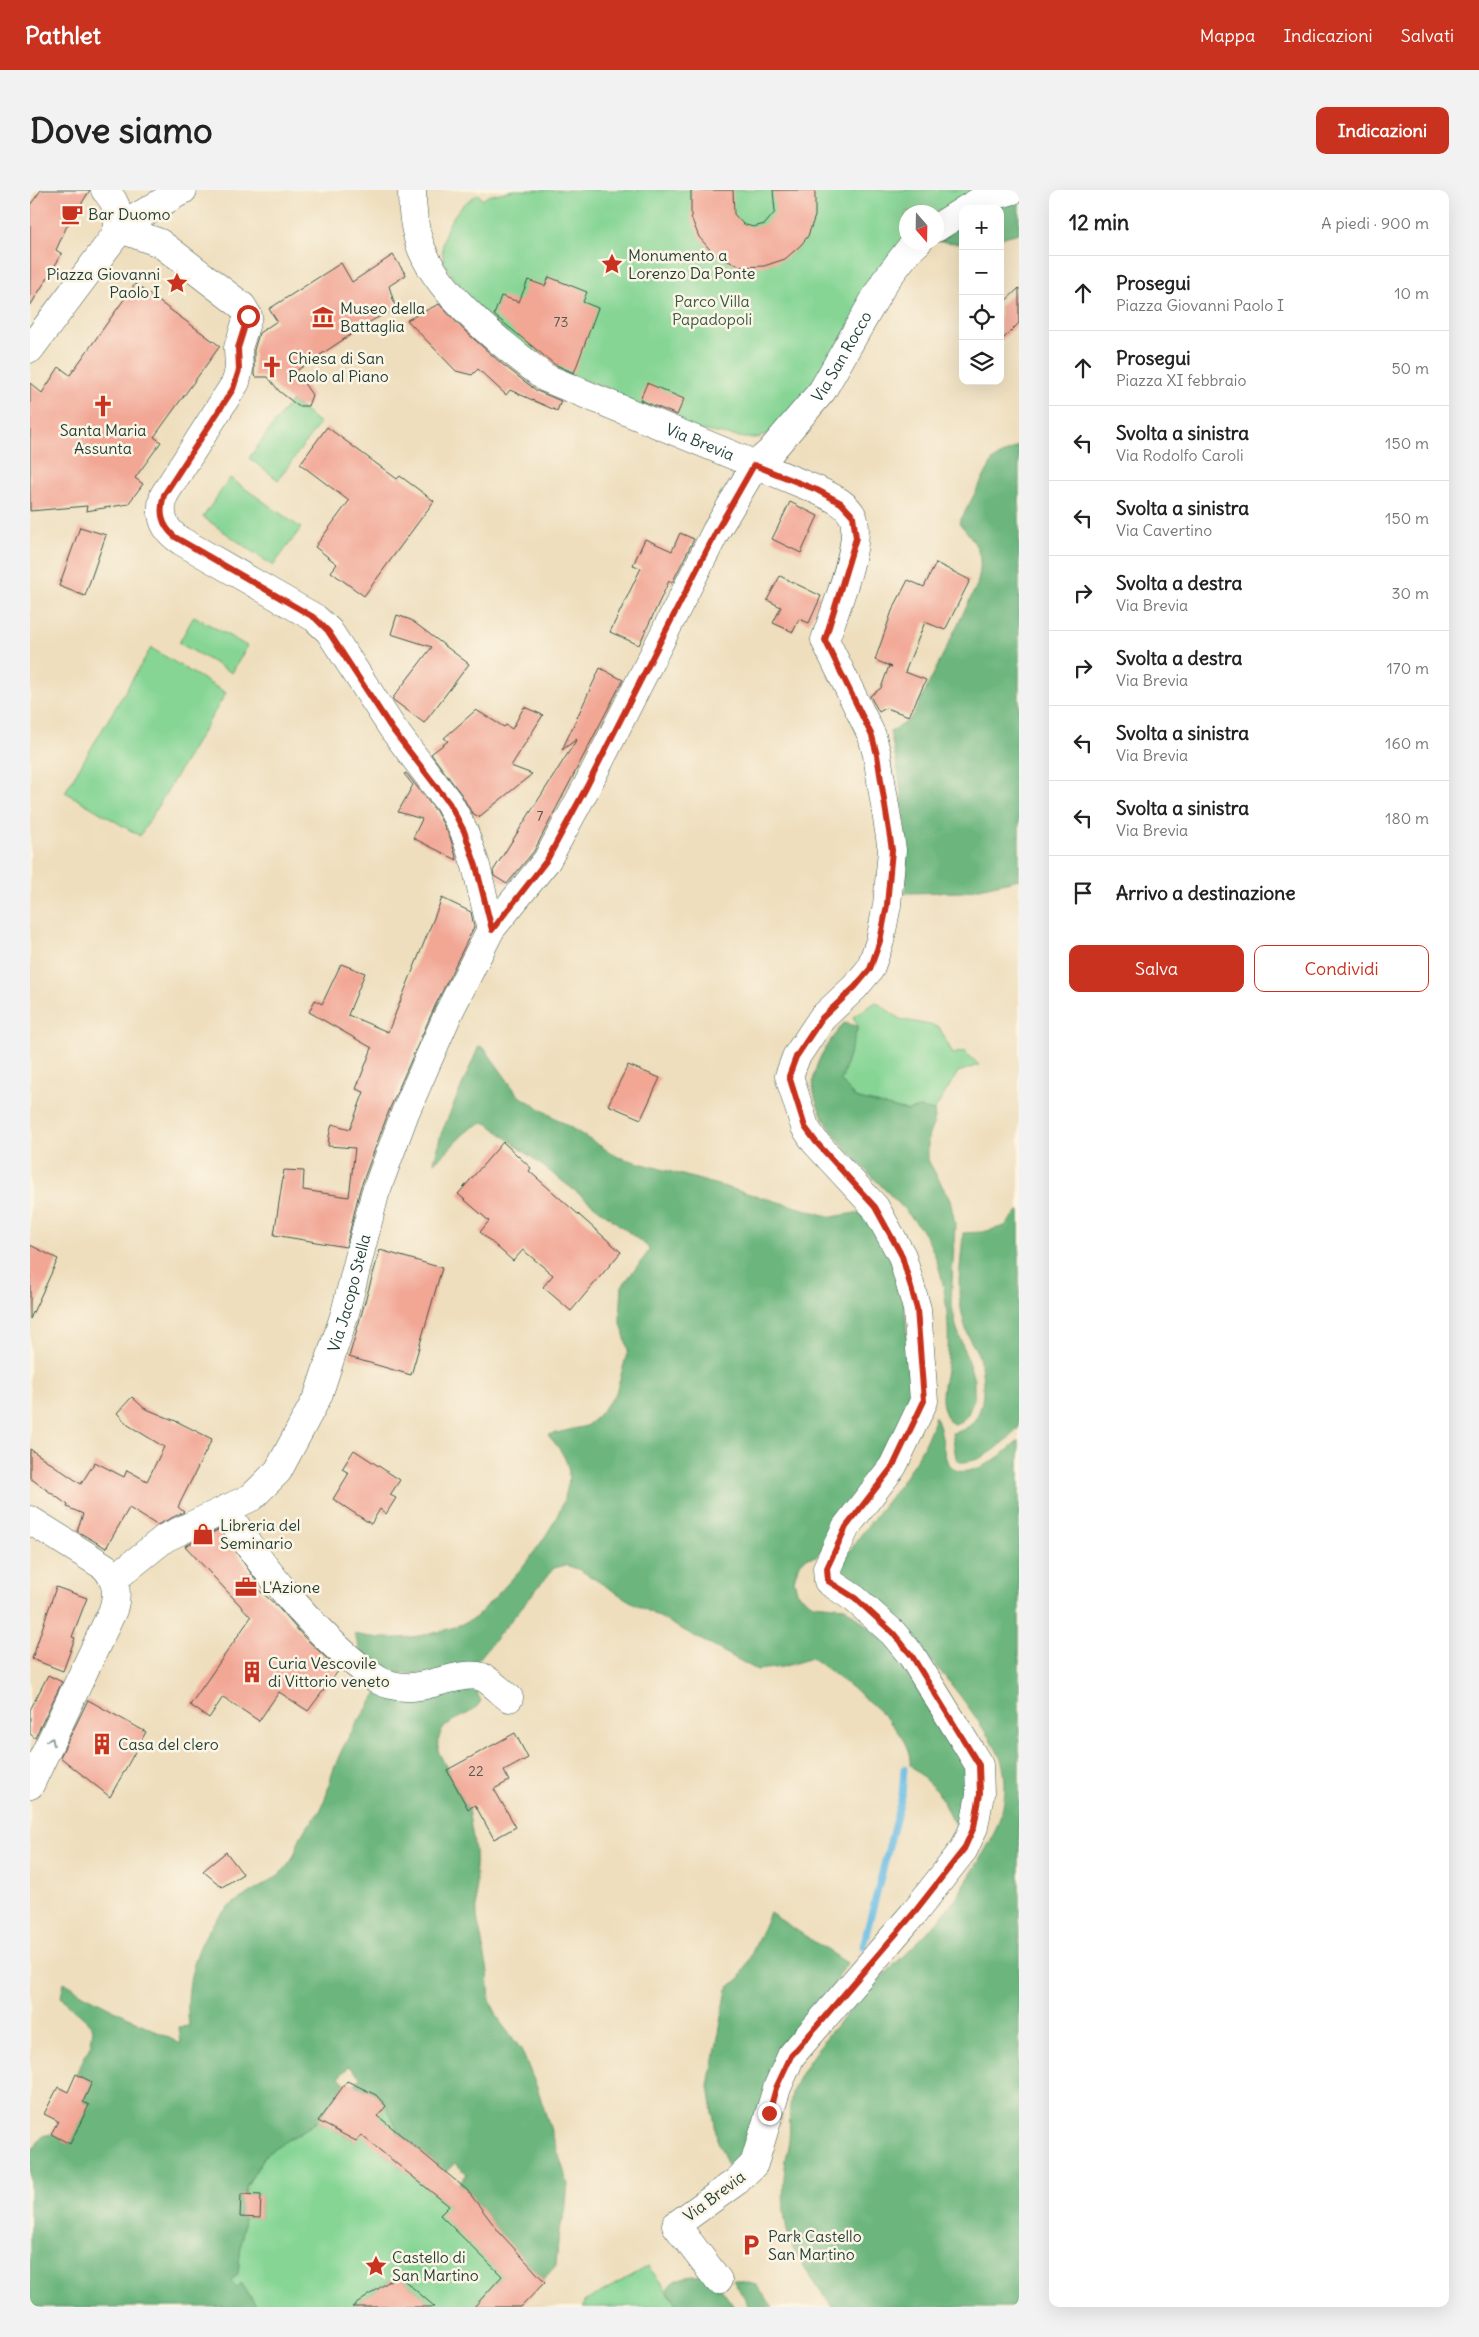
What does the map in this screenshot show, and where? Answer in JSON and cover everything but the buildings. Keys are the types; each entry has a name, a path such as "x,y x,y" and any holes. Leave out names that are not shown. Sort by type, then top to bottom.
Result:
{"street":[{"path":"118,228 183,190"},
{"name":"Via Brevia","path":"412,190 417,235 422,251 442,284 513,353 546,378 817,490 841,503 853,516 856,538 825,640 872,736 877,755 892,850 887,905 880,941 870,969 855,987 822,1018 796,1057 789,1076 805,1127 816,1142 875,1207 902,1256 917,1309 924,1401 893,1466 846,1527 827,1568 828,1581 855,1598 893,1633 912,1656 979,1765 980,1794 974,1827 964,1849 913,1914 791,2056 776,2088 754,2164 737,2181 676,2225 718,2280"},
{"path":"974,205 1013,190"},
{"path":"30,349 110,245 118,228 119,215 109,195"},
{"path":"944,223 959,214"},
{"path":"118,228 160,243 242,306 248,321 238,348 239,370 233,389 164,495 161,512 166,527 181,542 315,618 328,631 392,729 449,803 464,831 476,866 492,930"},
{"name":"Via San Rocco","path":"492,930 547,860 586,788 716,532 754,465 770,452 822,392 884,281 909,250"},
{"name":"Via Jacopo Stella","path":"114,1579 165,1538 252,1497 278,1471 318,1396 345,1313 375,1194 405,1112 449,1012 492,930"},
{"path":"226,1509 242,1535 301,1610 346,1654 379,1681 407,1688 463,1677 481,1677 509,1698"},
{"path":"30,1520 105,1567 114,1579 116,1590 113,1610 30,1785"}],"green space":[{"name":"Parco Villa Papadopoli","path":"513,190 988,190 944,209 944,205 899,205 900,250 797,406 777,430 758,438 745,438 682,427 614,393 613,390 558,371 560,363 534,355 520,348 481,310 460,286 447,268 443,258 444,236 454,216 461,207 479,194 482,200 488,196"},
{"path":"1019,194 1019,233 1004,237 1004,205 990,205"},
{"path":"959,221 959,244 944,242 944,235"},
{"path":"291,401 320,423 278,480 249,458"},
{"path":"1019,445 1019,879 962,892 905,893 904,812 890,732 909,720 916,710 977,585 980,566 978,551 971,537 959,523 993,460"},
{"path":"230,478 301,528 273,566 203,517"},
{"path":"194,616 247,646 232,673 179,643"},
{"path":"151,648 226,693 140,836 65,792"},
{"path":"876,1002 900,1019 939,1027 953,1054 965,1051 979,1065 958,1072 934,1111 920,1108 907,1111 855,1098 841,1081 858,1026 853,1017"},
{"path":"844,1023 858,1026 841,1081 855,1098 907,1111 920,1108 934,1111 935,1119 928,1137 928,1160 950,1200 955,1223 951,1301 956,1326 974,1379 974,1399 968,1414 963,1420 955,1424 950,1422 942,1400 948,1349 946,1299 933,1250 913,1220 838,1139 824,1118 815,1097 814,1076 818,1062 830,1041"},
{"path":"479,1046 485,1049 518,1095 618,1157 832,1217 867,1211 903,1281 911,1396 905,1418 891,1447 817,1556 806,1558 798,1566 794,1580 798,1594 813,1604 845,1607 897,1651 974,1775 960,1830 951,1819 938,1792 910,1765 908,1750 900,1735 888,1720 856,1691 812,1658 782,1667 757,1670 628,1600 580,1570 566,1565 554,1568 469,1671 445,1674 397,1673 362,1654 354,1634 384,1638 415,1637 444,1630 473,1619 481,1613 516,1575 541,1543 552,1526 567,1492 569,1475 565,1459 548,1435 586,1426 597,1417 616,1393 628,1350 620,1319 622,1286 649,1251 648,1247 487,1123 479,1124 466,1132 434,1162 441,1134"},
{"path":"1019,1210 1019,1427 985,1456 960,1462 956,1458 952,1433 964,1429 972,1423 982,1403 983,1392 979,1357 968,1335 960,1303 959,1277 963,1233 983,1232 1005,1226"},
{"path":"935,1416 940,1428 947,1461 953,1469 962,1471 972,1470 983,1466 1004,1453 1019,1440 1019,2307 832,2307 797,2256 787,2231 783,2188 792,2092 808,2063 842,2019 941,1918 952,1904 992,1837 1004,1803 1005,1779 1002,1761 967,1705 916,1644 837,1572 862,1533 891,1497 916,1459 927,1438"},
{"path":"454,1684 475,1689 481,1701 468,1713 447,1725 439,1739 438,1751 468,1809 475,1850 477,1917 488,1972 490,2001 501,2023 521,2049 538,2090 568,2184 565,2213 559,2231 556,2265 543,2280 500,2233 467,2190 459,2184 467,2174 455,2163 446,2172 399,2133 386,2106 376,2095 354,2084 360,2077 349,2066 339,2077 345,2083 318,2121 266,2154 246,2186 245,2194 241,2194 240,2217 244,2217 238,2273 231,2282 237,2288 241,2283 257,2307 30,2307 30,2155 42,2136 51,2134 70,2144 83,2102 92,2082 76,2074 91,2044 93,2028 61,1997 64,1982 85,1995 181,2044 179,2027 189,2026 188,2010 191,1977 201,1944 219,1916 238,1900 279,1875 291,1861 301,1836 321,1809 339,1756 377,1694"},
{"path":"770,1913 847,1963 784,2067 753,2152 728,2166 717,2139 709,2086 727,1989 741,1977"},
{"path":"386,2106 399,2133 382,2152 449,2206 460,2233 502,2276 474,2307 435,2307 398,2275 352,2307 257,2307 242,2284 237,2288 231,2282 238,2273 244,2217 260,2218 261,2195 245,2194 246,2187 266,2154 318,2121 356,2141"},
{"path":"648,2266 679,2307 582,2307 584,2302"},
{"path":"701,2275 715,2280 734,2307 679,2307 667,2289 677,2280"},
{"path":"733,2279 756,2285 773,2307 749,2307"}],"waterway":[{"path":"863,1946 902,1796 904,1769"}],"place":[{"name":"Bar Duomo","path":"72,214"},
{"name":"Monumento a Lorenzo Da Ponte","path":"612,264"},
{"name":"Piazza Giovanni Paolo I","path":"177,283"},
{"name":"Museo della Battaglia","path":"323,317"},
{"name":"Chiesa di San Paolo al Piano","path":"272,367"},
{"name":"Santa Maria Assunta","path":"103,406"},
{"name":"Libreria del Seminario","path":"203,1534"},
{"name":"L'Azione","path":"246,1587"},
{"name":"Curia Vescovile di Vittorio veneto","path":"252,1672"},
{"name":"Casa del clero","path":"102,1744"},
{"name":"Park Castello San Martino","path":"751,2245"},
{"name":"Castello di San Martino","path":"376,2266"}],"route":[{"path":"248,316 238,348 239,370 236,382 164,495 161,504 162,520 170,533 181,542 315,618 328,631 392,729 449,803 464,831 476,866 492,930 547,860 586,788 716,532 754,465 817,490 841,503 853,516 856,538 825,640 842,679 872,736 877,755 892,850 887,905 880,941 870,969 855,987 822,1018 796,1057 789,1076 805,1127 816,1142 875,1207 902,1256 917,1309 924,1401 893,1466 846,1527 827,1568 828,1581 855,1598 893,1633 912,1656 979,1765 980,1794 974,1827 964,1849 913,1914 791,2056 776,2088 769,2113"}]}
